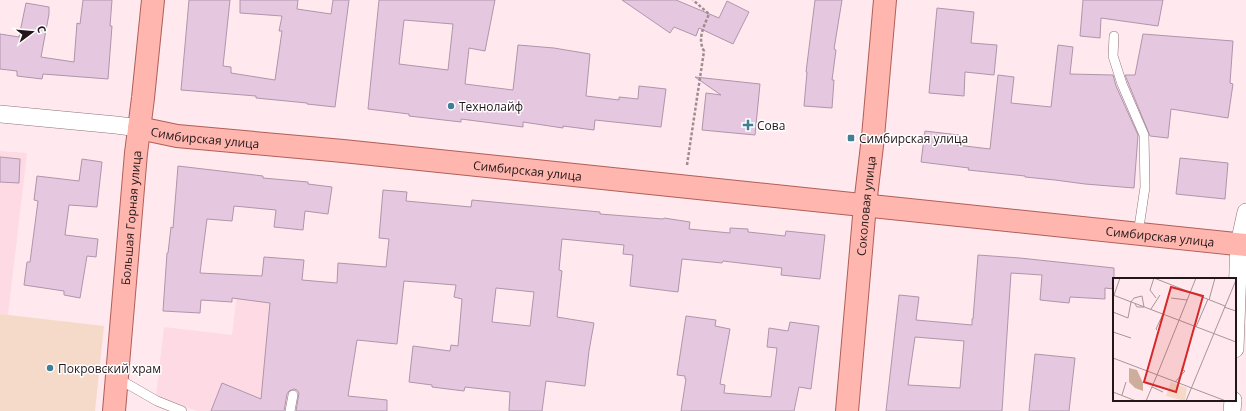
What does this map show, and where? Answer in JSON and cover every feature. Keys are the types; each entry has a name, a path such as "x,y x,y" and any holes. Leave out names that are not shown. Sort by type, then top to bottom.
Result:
{"main road":[{"name":"Большая Горная улица","path":"114,411 136,153 153,0"},
{"name":"Соколовая улица","path":"847,411 885,0"},
{"name":"Симбирская улица","path":"139,128 177,136 343,151 1243,244"}],"street":[{"name":"Симбирская улица","path":"0,114 139,128"},
{"path":"1236,336 1246,212"},
{"path":"1232,411 1233,401"}],"lane":[{"path":"1114,36 1113,56 1122,84 1144,135 1144,187 1138,234"},
{"path":"116,377 157,401 182,411"},
{"path":"290,411 293,395"}],"path":[{"path":"684,187 704,51 700,45 703,27 709,14 693,0"}],"shaded area":[{"path":"0,151 27,153 8,315 0,314"},
{"path":"302,281 284,411 197,411 156,396 164,327 232,335 237,293"},
{"name":"Покровский храм","path":"0,314 104,326 95,411 0,411"}],"building":[{"path":"83,0 112,0 110,26 112,26 108,79 43,74 42,79 17,76 17,71 0,69 0,34 19,37 26,3 49,7 41,57 74,62 77,23 80,24"},
{"path":"189,0 230,0 223,66 231,67 231,73 275,80 282,31 279,31 282,16 240,13 240,0 298,0 297,9 331,14 333,0 349,0 335,107 256,98 256,96 181,90"},
{"path":"379,0 495,0 485,51 469,48 465,84 513,90 518,45 554,48 590,54 586,96 619,100 619,97 638,99 639,86 666,89 661,127 595,120 594,130 563,126 563,128 523,122 523,127 461,119 461,122 409,116 409,114 368,109","holes":["404,20 453,24 448,70 399,64"]},
{"path":"622,0 676,0 719,18 727,1 749,12 733,44 699,28 696,36 674,27 670,33"},
{"path":"815,0 842,0 834,49 836,50 832,80 834,80 832,108 804,106 806,72"},
{"path":"1083,0 1163,0 1158,26 1101,18 1100,38 1080,36"},
{"path":"937,8 974,12 971,43 997,45 994,75 965,72 964,96 929,93"},
{"path":"1143,34 1233,41 1230,83 1233,84 1228,118 1171,109 1168,138 1150,136 1125,75 1135,75"},
{"path":"1058,45 1073,47 1070,74 1113,75 1116,86 1138,135 1134,188 1025,177 968,170 969,168 921,162 925,131 959,135 957,145 990,149 998,75 1014,77 1011,103 1051,107"},
{"path":"695,77 760,84 755,135 702,130 706,93 721,95"},
{"path":"0,157 20,159 19,183 0,182"},
{"path":"1180,158 1228,163 1225,199 1176,194"},
{"path":"82,159 102,162 97,207 69,205 65,235 98,239 96,257 87,256 80,298 64,295 64,291 24,285 27,262 30,262 38,201 34,200 37,176 79,181"},
{"path":"178,166 263,176 263,178 308,182 308,184 332,187 328,214 305,211 303,230 274,227 276,210 234,206 232,221 207,219 200,273 262,276 264,257 304,260 302,280 337,283 338,263 386,267 389,239 379,238 383,190 407,192 406,201 471,207 472,200 600,212 600,214 664,218 690,222 689,229 730,233 730,228 748,229 748,232 785,236 786,231 825,235 820,279 781,275 782,268 723,261 722,263 682,259 678,292 630,286 633,255 623,254 624,245 562,239 559,270 562,271 557,317 594,323 585,386 546,381 542,411 509,411 510,392 465,387 464,391 432,387 432,385 409,382 413,346 450,351 451,345 458,346 462,299 454,297 456,285 404,281 397,344 357,340 348,396 387,400 387,411 296,411 299,393 294,389 289,391 287,394 284,411 211,411 222,383 261,399 270,303 232,298 232,302 201,300 200,313 163,311 167,253 171,227 173,228","holes":["496,288 534,292 530,326 492,322"]},
{"path":"978,255 1114,268 1113,289 1105,288 1105,299 1070,297 1069,303 1040,300 1042,275 1011,273 1002,411 886,411 899,295 919,297 916,320 972,325","holes":["915,337 964,341 960,388 908,385"]},
{"path":"686,316 716,320 715,326 730,329 720,384 725,385 724,393 771,397 777,348 767,347 769,328 788,331 790,322 819,326 811,389 799,387 794,411 681,411 686,379 685,376 677,375"},
{"path":"1035,354 1075,358 1069,411 1029,411"}],"place":[{"name":"Технолайф","path":"451,106"},
{"name":"Сова","path":"748,125"},
{"name":"Симбирская улица","path":"851,138"},
{"name":"Покровский храм","path":"50,368"}]}
